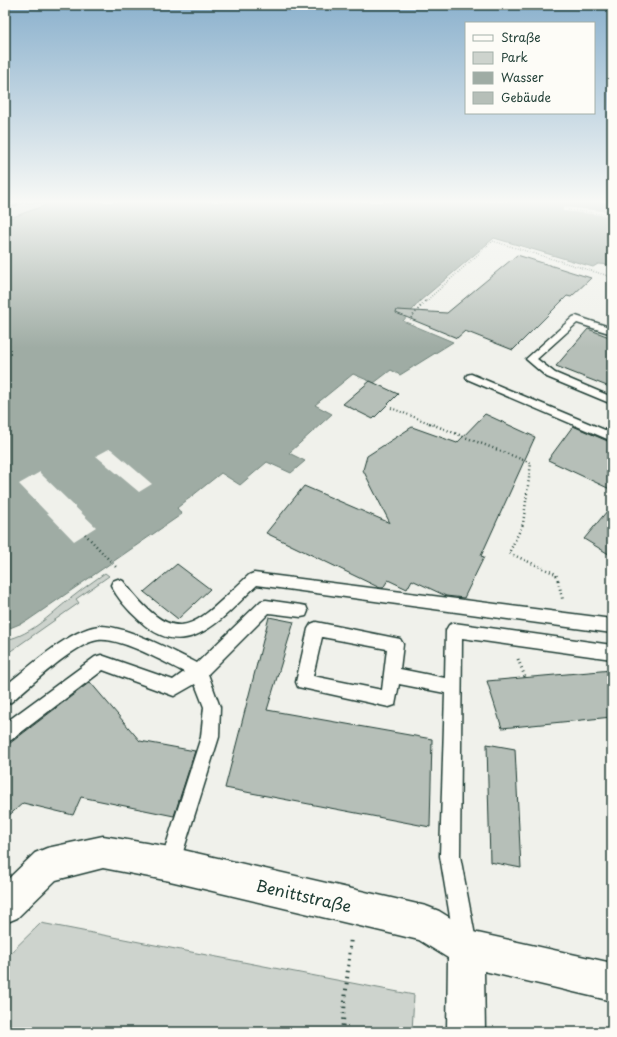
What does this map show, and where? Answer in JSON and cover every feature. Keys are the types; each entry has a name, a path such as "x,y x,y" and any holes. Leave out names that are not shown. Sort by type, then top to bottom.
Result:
{"street":[{"name":"Benittstraße","path":"5,906 47,865 103,852 170,864 426,924 466,949 612,982"},
{"path":"466,949 466,1032"}],"lane":[{"path":"612,331 576,319 531,359 551,375 612,401"},
{"path":"471,377 612,437"},
{"path":"118,585 141,614 153,623 179,633 189,632 205,623 254,579 612,626"},
{"path":"5,734 101,662 174,688 199,672 266,606 301,611"},
{"path":"316,629 395,644 392,675 389,698 304,682 316,629"},
{"path":"466,949 450,856 454,630 612,652"},
{"path":"5,696 71,645 84,637 98,633 118,636 178,660 199,672 212,707 210,737 170,864"},
{"path":"392,675 454,687"}],"path":[{"path":"411,318 426,300 481,251"},
{"path":"526,251 612,278 609,282 610,287"},
{"path":"390,408 531,463 523,524 509,552 556,574 568,620"},
{"path":"85,534 118,569"},
{"path":"342,1032 354,906"}],"green space":[{"path":"105,573 109,576 76,599 79,603 5,655 5,640 34,628"},
{"path":"41,923 414,995 412,1032 5,1032 5,958"}],"water":[{"path":"5,251 478,251 420,301 403,321 453,342 400,375 391,370 374,383 353,374 315,405 332,414 289,453 305,461 291,473 267,462 240,485 221,473 177,508 182,514 27,621 5,630"},
{"path":"540,251 612,251 612,265 598,264 593,267"}],"pier":[{"path":"111,449 152,484 139,492 96,456"},
{"path":"40,472 96,527 74,541 19,484"}],"building":[{"path":"517,255 591,278 571,297 567,296 513,350 465,331 457,338 396,313 397,310 447,313"},
{"path":"588,329 612,338 612,388 556,366"},
{"path":"370,381 398,394 373,419 343,404"},
{"path":"485,414 535,437 481,556 484,557 464,598 446,596 412,580 407,589 388,580 383,588 380,588 266,533 304,486 390,523 363,470 367,456 412,427 457,443"},
{"path":"573,426 612,443 612,490 548,460"},
{"path":"612,505 612,556 584,539"},
{"path":"177,564 210,589 178,619 144,592"},
{"path":"269,617 294,622 267,710 432,739 430,827 225,788"},
{"path":"612,670 612,717 502,728 487,681"},
{"path":"90,682 140,741 195,751 174,816 81,797 73,815 23,803 5,819 5,747"},
{"path":"487,744 515,749 521,868 490,862"}]}
